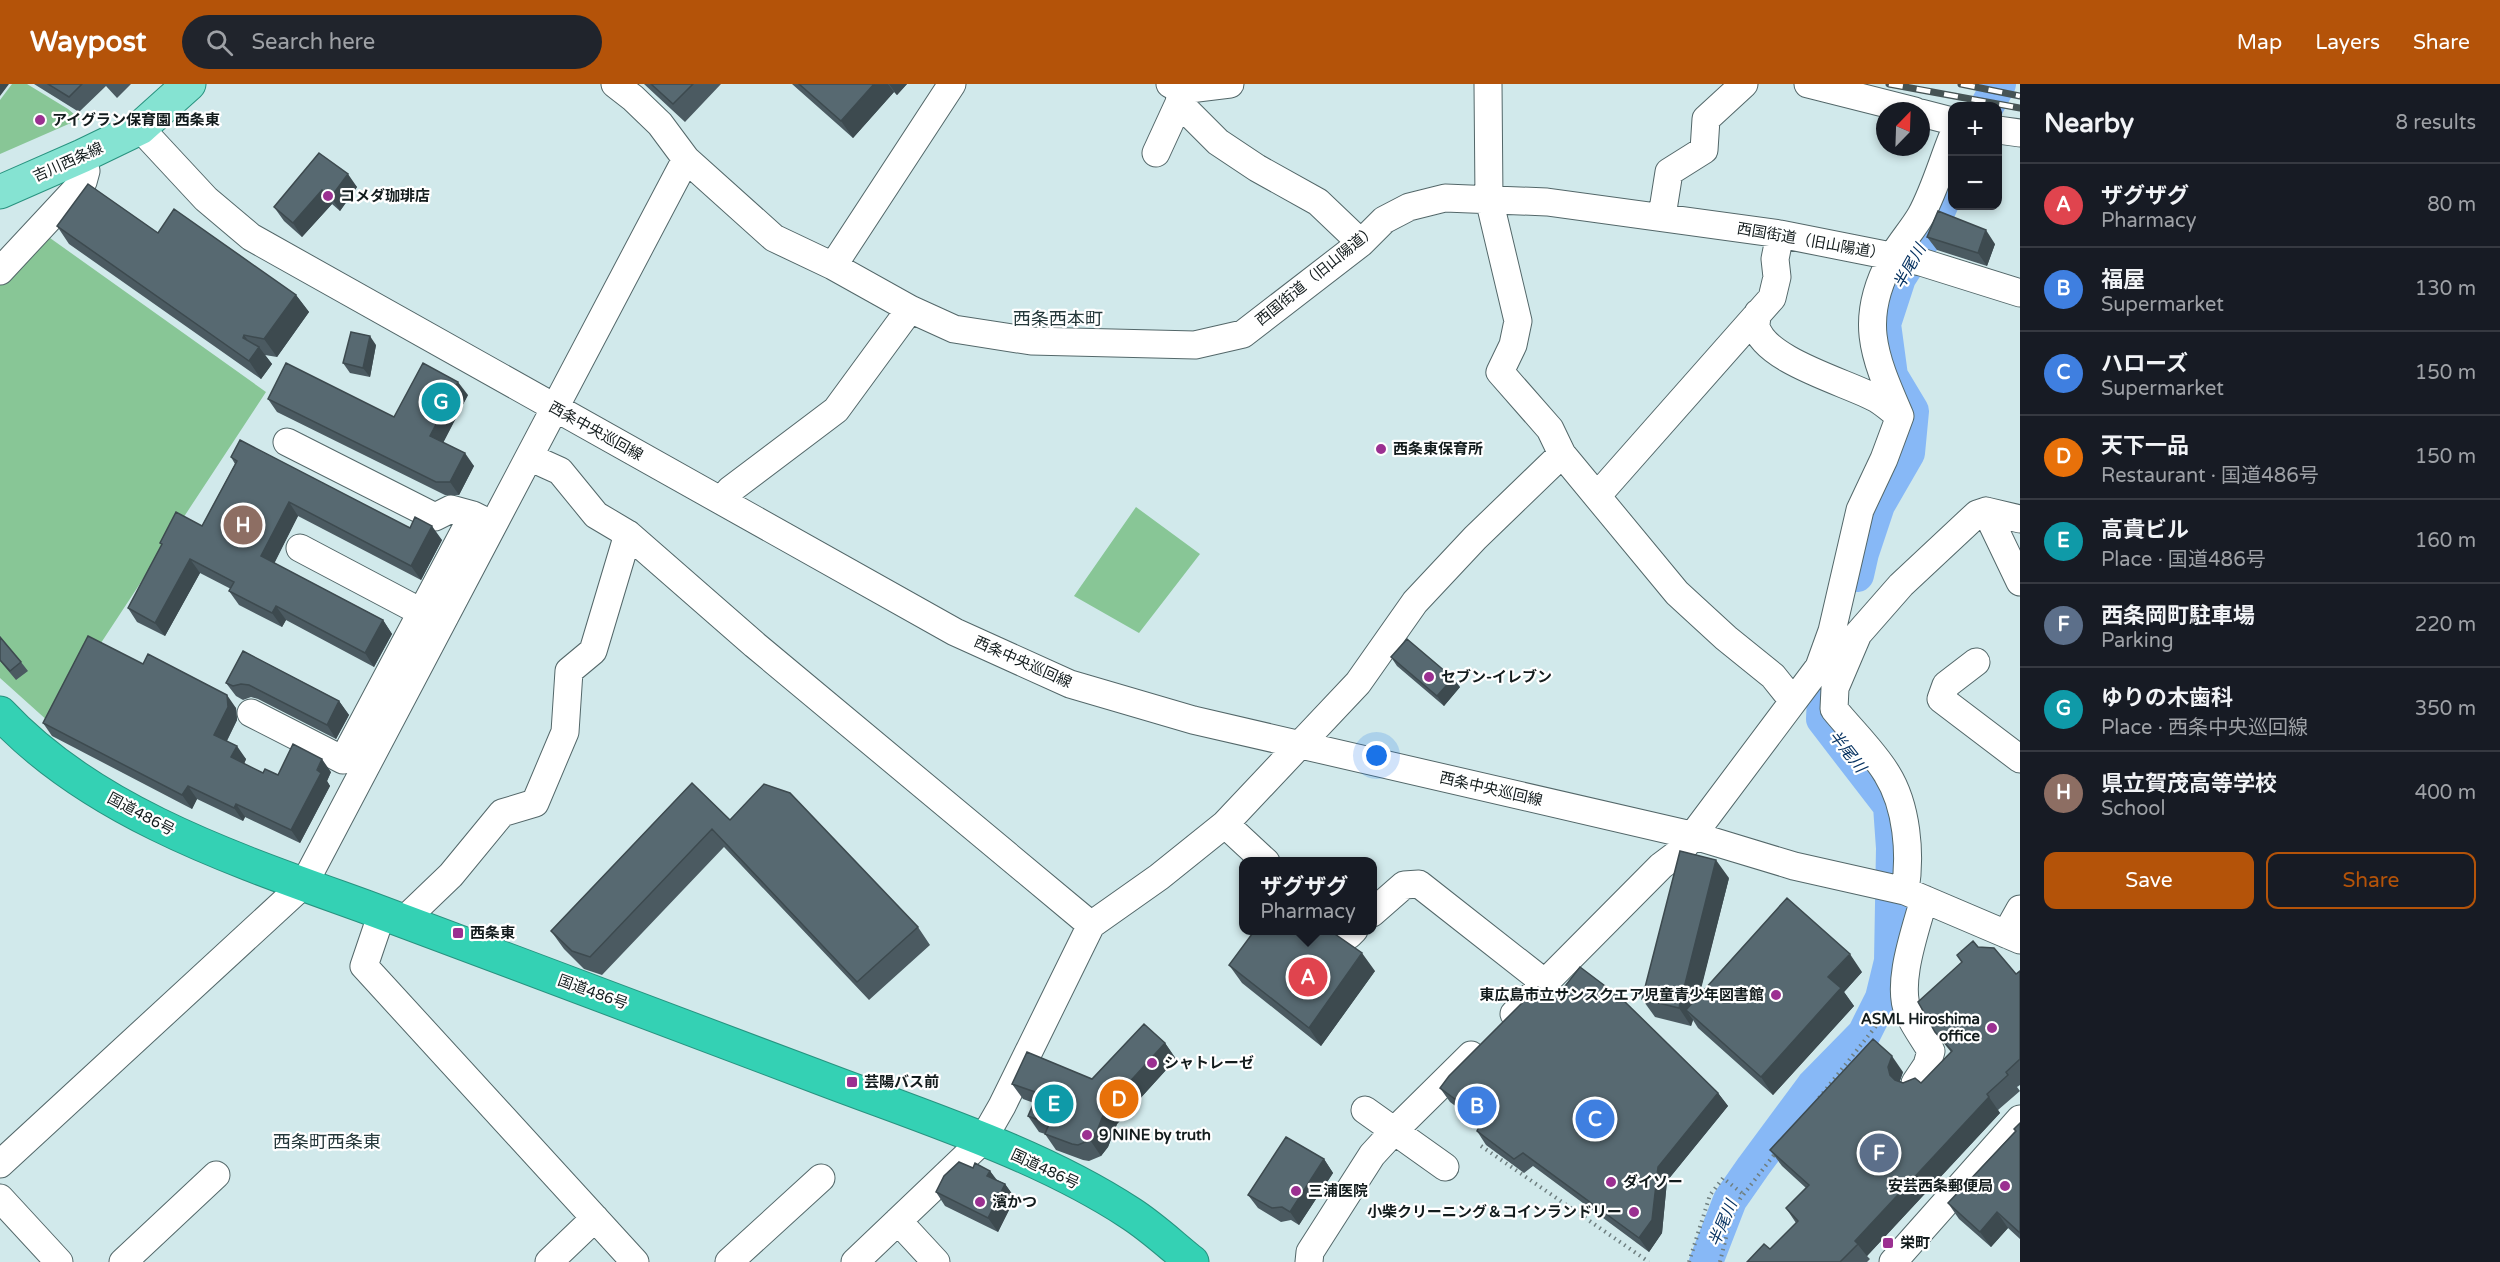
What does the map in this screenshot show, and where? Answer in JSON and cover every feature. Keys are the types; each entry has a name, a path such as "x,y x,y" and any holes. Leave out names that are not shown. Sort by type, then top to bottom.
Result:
{"highway":[{"name":"国道486号","path":"0,713 39,751 109,798 156,824 304,885 724,1041 1059,1173 1130,1213 1192,1262"}],"main road":[{"name":"吉川西条線","path":"0,192 140,128 189,84"}],"street":[{"name":"西国街道（旧山陽道）","path":"615,84 660,124 686,159 774,238 833,266 910,309 954,329 1031,341 1195,345 1243,334 1361,243 1384,220 1409,207 1445,198 1547,202 1780,234 1921,262 2020,293"},
{"path":"833,266 952,84"},
{"path":"1176,92 1230,84"},
{"path":"1488,84 1489,199 1518,321 1513,345 1500,372 1550,429 1562,454 1677,593 1726,638 1773,676 1793,701"},
{"path":"1662,216 1669,172 1704,150 1706,119 1744,84"},
{"path":"1808,84 1879,102"},
{"path":"1156,153 1176,92"},
{"path":"1176,92 1218,142 1257,168 1318,202 1361,243"},
{"path":"1930,116 1948,121"},
{"name":"西条中央巡回線","path":"140,128 206,199 251,237 955,632 1070,684 1194,720 1695,836 1794,866 1872,882 1915,895 2013,937"},
{"path":"2002,131 2020,133"},
{"path":"1915,1083 1927,1065 1931,1051 1909,1014 1905,997 1915,895 1908,869 1901,806 1887,774 1834,710 1835,688 1846,630 1860,510 1884,459 1900,416 1883,381 1873,342 1872,320 1875,299 1893,256 1921,214 1948,150"},
{"path":"0,271 83,182 86,171 82,156"},
{"path":"251,713 343,760 421,612 529,457 686,159"},
{"path":"1597,496 1772,298 1777,277 1775,259 1780,234"},
{"path":"723,500 730,490 836,410 910,309"},
{"path":"1758,313 1756,325 1768,344 1800,366 1878,399 1900,416"},
{"path":"287,442 435,517 451,509 483,520"},
{"path":"855,1262 982,1141 1002,1106 1091,925 1160,877 1225,824 1297,745 1358,683 1415,602 1475,538 1562,454"},
{"path":"529,457 560,471 596,515 628,534 755,645 1091,925"},
{"path":"1986,511 2020,582"},
{"path":"1309,1262 1311,1252 1372,1155 1661,866 1681,851 1695,836 1846,630 1901,585 1977,514 1986,511 2020,519"},
{"path":"0,1164 304,885 483,520"},
{"path":"623,1258 595,1218 364,966 392,918 452,875 502,813 535,803 565,732 568,671 593,651 628,534"},
{"path":"300,548 421,612"},
{"path":"1976,662 1946,685 1941,699 2020,759"},
{"path":"1225,824 1262,857"},
{"path":"1377,909 1404,885 1419,884 1545,983"},
{"path":"2013,937 2020,909"},
{"path":"1365,1110 1445,1167"},
{"path":"1893,1262 2020,1119"},
{"path":"123,1262 216,1175"},
{"path":"729,1262 821,1179"},
{"path":"0,1198 59,1262"},
{"path":"549,1262 595,1218"},
{"path":"898,1221 936,1262"}],"path":[{"path":"1817,1100 1880,1021 1888,1000"},
{"path":"1481,1146 1649,1262"},
{"path":"1720,1262 1729,1225 1743,1193 1781,1146"},
{"path":"1689,1262 1710,1195 1723,1178 1743,1193"}],"green space":[{"name":"アイグラン保育園 西条東","path":"12,84 27,84 80,119 0,154 0,100"},
{"path":"43,233 266,392 49,722 0,678 0,280"},
{"path":"1136,507 1200,554 1139,633 1074,596"}],"building":[{"path":"48,84 82,84 69,97"},
{"path":"651,84 693,84 673,104"},
{"path":"799,84 874,84 841,121"},
{"path":"319,153 348,174 331,197 322,190 293,223 274,207"},
{"path":"88,184 158,233 174,209 296,295 264,339 244,335 243,338 259,347 249,361 57,226"},
{"path":"1938,211 1986,230 1978,253 1927,237"},
{"path":"351,332 370,336 363,368 343,363"},
{"path":"286,363 394,417 423,363 458,382 430,436 465,453 450,482 436,482 268,399"},
{"path":"240,440 410,528 415,517 432,526 411,566 289,502 261,556 383,620 365,653 276,606 272,613 229,591 234,582 190,559 155,623 128,608 176,512 202,526 237,461 231,457"},
{"path":"88,636 143,664 148,654 227,695 228,707 214,735 237,746 231,757 263,773 265,769 278,775 293,744 322,759 317,770 321,773 291,830 236,804 234,808 188,786 182,795 43,723"},
{"path":"0,637 21,662 10,671 0,660"},
{"name":"セブン-イレブン","path":"1407,639 1453,678 1437,696 1391,657"},
{"path":"243,651 339,701 327,725 249,685 233,686 226,683"},
{"path":"692,783 730,820 764,784 790,793 918,927 857,982 712,829 590,957 572,951 551,931"},
{"path":"1680,851 1716,860 1679,1008 1642,999"},
{"path":"1787,898 1850,954 1828,977 1841,988 1761,1077 1686,1010"},
{"path":"1251,935 1336,935 1362,953 1309,1028 1229,965"},
{"path":"1973,941 1978,947 1994,948 2016,974 2020,971 2020,1059 2006,1072 2008,1075 1987,1094 1989,1097 1855,1241 1858,1244 1840,1262 1747,1262 1764,1244 1770,1249 1798,1221 1786,1208 1809,1185 1770,1150 1873,1039 1892,1056 1888,1067 1890,1075 1903,1083 1915,1078 1921,1083 1952,1051 1935,1032 1918,1002 1962,962 1957,955"},
{"path":"1580,967 1621,998 1718,1093 1658,1167 1652,1220 1639,1238 1523,1153 1514,1159 1477,1131 1482,1119 1440,1088 1449,1076 1538,987 1555,999"},
{"path":"1144,1024 1165,1043 1106,1108 1097,1131 1090,1140 1078,1145 1045,1134 1049,1124 1028,1116 1038,1093 1012,1084 1027,1052 1092,1079"},
{"path":"2020,1123 2020,1233 1997,1212 1980,1232 1948,1203 2016,1131 2014,1129"},
{"path":"1286,1137 1324,1159 1290,1212 1282,1207 1272,1208 1248,1195"},
{"path":"959,1162 973,1168 975,1163 990,1171 987,1176 1005,1184 988,1218 936,1192 944,1176"}],"waterway":[{"name":"半尾川","path":"1989,102 1999,84"},
{"name":"半尾川","path":"1857,575 1878,505 1908,453 1912,411 1891,376 1884,324 1899,278 1932,226 1948,189"},
{"name":"半尾川","path":"1706,1262 1730,1200 1813,1086 1864,1034 1882,998 1891,961 1893,848 1890,806 1823,719 1824,698 1834,671"}],"railway":[{"path":"1889,84 2020,108"},
{"path":"1961,84 2020,96"}],"place":[{"name":"アイグラン保育園 西条東","path":"40,120"},
{"name":"コメダ珈琲店","path":"328,196"},
{"name":"ゆりの木歯科","path":"441,402"},
{"name":"西条東保育所","path":"1381,449"},
{"name":"県立賀茂高等学校","path":"243,525"},
{"name":"セブン-イレブン","path":"1429,677"},
{"name":"西条東","path":"458,933"},
{"name":"ザグザグ","path":"1308,977"},
{"name":"東広島市立サンスクエア児童青少年図書館","path":"1776,995"},
{"name":"ASML Hiroshima office","path":"1992,1028"},
{"name":"シャトレーゼ","path":"1152,1063"},
{"name":"芸陽バス前","path":"852,1082"},
{"name":"天下一品","path":"1119,1099"},
{"name":"高貴ビル","path":"1054,1104"},
{"name":"福屋","path":"1477,1106"},
{"name":"ハローズ","path":"1595,1119"},
{"name":"9 NINE by truth","path":"1087,1135"},
{"name":"西条岡町駐車場","path":"1879,1153"},
{"name":"ダイソー","path":"1611,1182"},
{"name":"安芸西条郵便局","path":"2005,1186"},
{"name":"三浦医院","path":"1296,1191"},
{"name":"濱かつ","path":"980,1202"},
{"name":"小柴クリーニング＆コインランドリー","path":"1634,1212"},
{"name":"栄町","path":"1888,1243"}],"district":[{"name":"西条西本町","path":"1058,319"},
{"name":"西条町西条東","path":"327,1142"}]}
